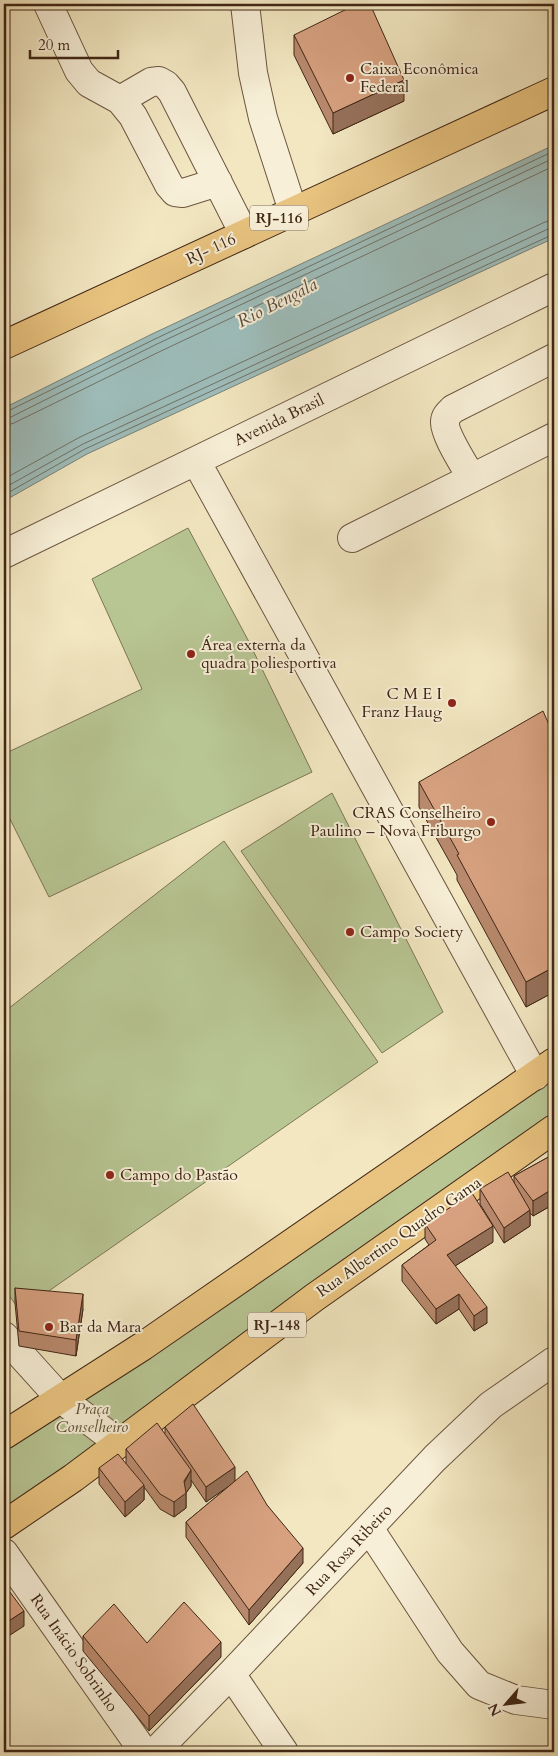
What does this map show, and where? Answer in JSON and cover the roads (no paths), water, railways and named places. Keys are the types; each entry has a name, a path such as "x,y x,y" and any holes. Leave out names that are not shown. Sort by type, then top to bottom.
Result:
{"main road":[{"name":"RJ- 116","path":"4,345 554,91"},
{"path":"4,1435 158,1336 544,1069"},
{"name":"Rua Albertino Quadro Gama","path":"4,1524 72,1478 314,1297 554,1129"}],"street":[{"path":"48,4 80,71 88,83 120,100 133,116 168,185 175,192 183,193 218,182"},
{"path":"245,4 253,73 261,109 293,212"},
{"path":"120,100 151,82 159,81 166,85 172,92 244,234"},
{"name":"Avenida Brasil","path":"4,554 554,287"},
{"path":"471,477 448,435 444,424 446,416 453,409 554,358"},
{"path":"352,538 554,437"},
{"path":"196,460 544,1069"},
{"path":"4,1336 60,1398 119,1443"},
{"name":"Rua Rosa Ribeiro","path":"155,1752 435,1458 491,1405 554,1361"},
{"path":"369,1528 450,1652 479,1685 516,1700 554,1705"},
{"name":"Rua Inácio Sobrinho","path":"4,1553 144,1752"},
{"path":"231,1674 284,1752"}],"water":[{"name":"Rio Bengala","path":"554,145 554,238 87,454 4,501 4,408 152,334"}],"place":[{"name":"Caixa Econômica Federal","path":"350,78"},
{"name":"Área externa da quadra poliesportiva","path":"191,654"},
{"name":"C M E I Franz Haug","path":"452,703"},
{"name":"CRAS Conselheiro Paulino – Nova Friburgo","path":"491,822"},
{"name":"Campo Society","path":"350,932"},
{"name":"Campo do Pastão","path":"110,1175"},
{"name":"Bar da Mara","path":"49,1327"}],"park label":[{"name":"Praça Conselheiro","path":"92,1418"}]}
